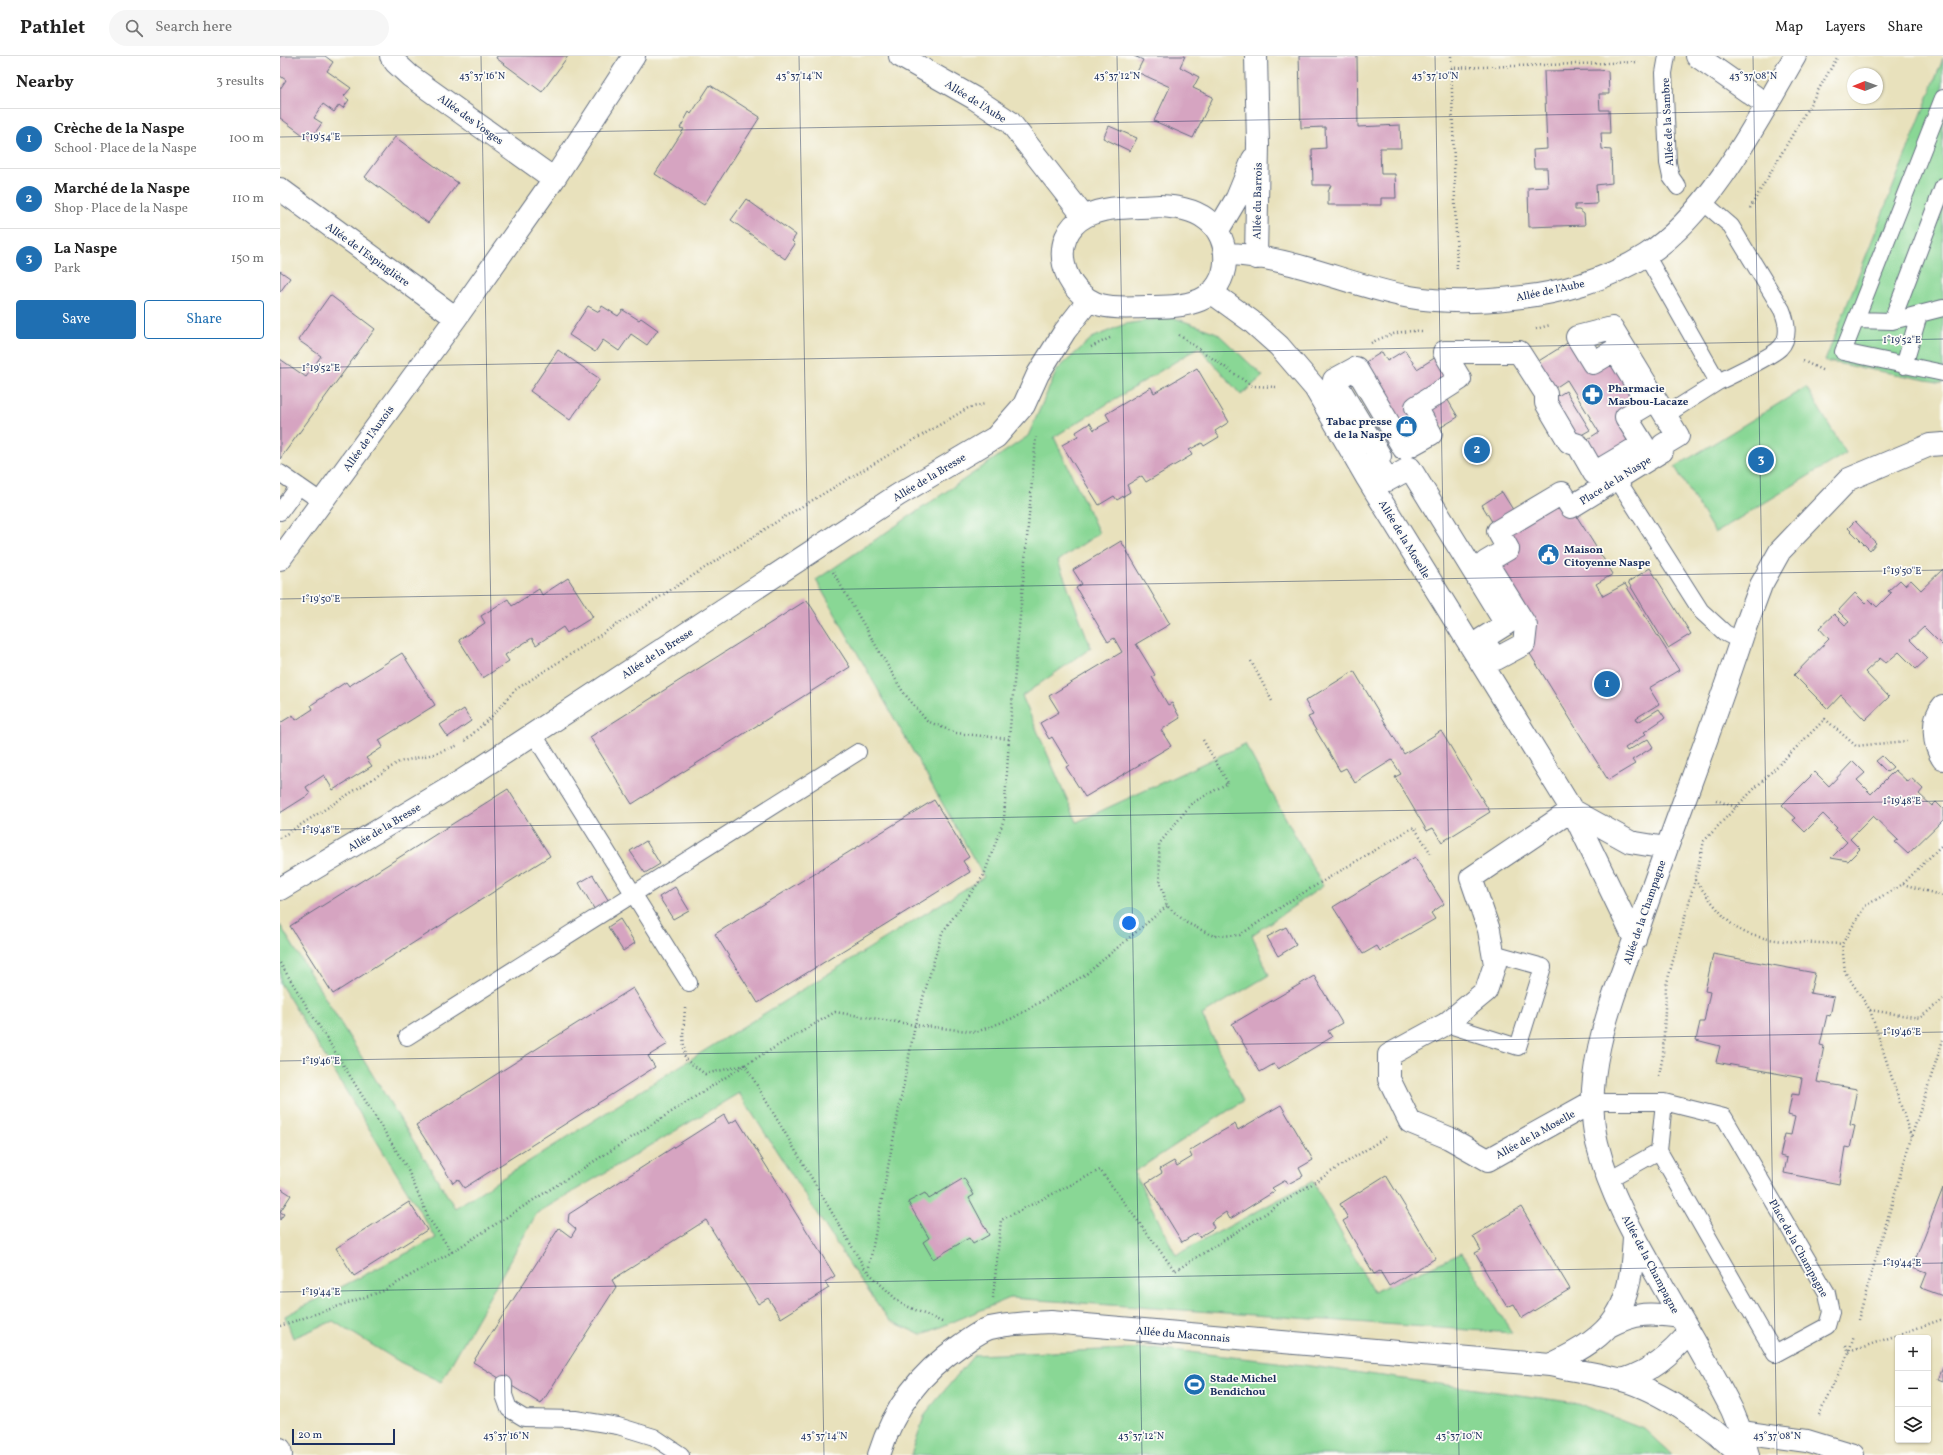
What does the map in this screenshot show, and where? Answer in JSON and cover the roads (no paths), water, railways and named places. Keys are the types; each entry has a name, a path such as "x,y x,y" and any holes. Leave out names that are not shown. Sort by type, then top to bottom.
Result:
{"street":[{"name":"Allée des Vosges","path":"391,56 410,76 554,179"},
{"path":"456,318 554,179 634,56"},
{"name":"Allée de l'Aube","path":"900,56 974,98 1010,122 1084,217"},
{"name":"Allée du Barrois","path":"1256,56 1258,144 1256,258"},
{"path":"1697,56 1767,105"},
{"name":"Allée de l'Aube","path":"1226,254 1256,258 1302,268 1360,286 1403,296 1458,302 1530,297 1591,281 1621,269 1646,255 1664,242 1702,202 1736,155 1795,56"},
{"name":"Allée du Barrois","path":"1218,230 1245,181 1258,144"},
{"name":"Allée de l'Espinglière","path":"280,189 456,318"},
{"path":"1179,207 1206,218 1218,230 1226,254 1224,268 1219,282 1211,292 1201,299 1184,305 1119,307 1101,305 1080,295 1067,277 1064,264 1066,237 1073,226 1084,217 1108,209 1179,207"},
{"name":"Allée de la Moselle","path":"1211,292 1251,321 1279,346 1314,388 1367,478 1572,810 1635,940"},
{"name":"Allée de la Bresse","path":"280,889 463,780 898,495 996,437 1031,411 1038,374 1065,331 1089,300"},
{"name":"Allée de l'Auxois","path":"280,559 456,318"},
{"name":"Place de la Naspe","path":"1612,328 1678,436 1663,445 1662,451 1617,479 1571,507 1562,493 1498,531 1508,549 1486,562 1526,626 1524,644 1496,659 1482,639 1506,624 1410,468 1388,480 1375,460 1380,456 1334,380 1356,368 1404,449 1431,434 1416,407 1460,380 1444,352 1519,352 1546,394 1546,403 1569,442 1578,445 1594,473 1643,444 1626,417 1648,404 1615,350 1593,363 1577,337 1612,328"},
{"name":"Allée de la Champagne","path":"1748,1455 1741,1432 1722,1389 1634,1237 1609,1178 1597,1142 1592,1102 1595,1065 1608,1017 1666,848 1740,641 1761,584 1780,550 1849,479 1930,445 1943,444"},
{"path":"1943,706 1940,709 1934,725 1936,738 1943,759"},
{"path":"1446,1024 1486,991 1495,964 1489,930 1471,878 1572,810"},
{"name":"Allée de la Moselle","path":"1572,810 1630,842 1666,848"},
{"name":"Allée de la Moselle","path":"1446,1024 1388,1055 1389,1079 1410,1122 1449,1138 1488,1160 1592,1102"},
{"path":"1550,1365 1576,1352 1598,1338 1620,1313 1627,1295 1632,1268 1634,1237"},
{"path":"1610,1326 1626,1318 1642,1314 1685,1325"},
{"name":"Allée du Maconnais","path":"879,1455 893,1418 917,1383 952,1352 981,1332 1019,1323 1051,1322 1550,1365 1623,1380 1654,1393 1695,1417 1724,1438 1740,1455"},
{"name":"Allée du Maconnais","path":"1623,1380 1640,1375 1660,1362 1685,1325"},
{"path":"1741,1432 1807,1441 1854,1455"},
{"path":"280,1449 281,1455"}],"lane":[{"name":"Allée de la Sambre","path":"1667,59 1664,73 1668,164 1671,177 1678,187"},
{"path":"1943,98 1938,127 1843,352 1943,373"},
{"path":"1892,321 1943,187"},
{"path":"1669,413 1718,382 1780,349 1786,337 1786,324 1782,310 1731,226 1702,202"},
{"path":"1646,255 1718,382"},
{"path":"1856,320 1892,321 1943,308"},
{"path":"1904,366 1919,314"},
{"path":"280,473 322,502"},
{"path":"1617,479 1701,611 1725,633 1740,641"},
{"path":"280,512 299,486"},
{"path":"533,733 689,983"},
{"path":"407,1037 858,752"},
{"path":"1446,1024 1518,1047 1543,967 1493,953"},
{"name":"Place de la Champagne","path":"1592,1102 1659,1102 1724,1117 1827,1293 1831,1312 1827,1326 1775,1354 1659,1151"},
{"path":"1609,1178 1659,1151 1659,1102"},
{"path":"504,1384 504,1395 509,1409 524,1418 575,1419 618,1426 654,1438 681,1455"}],"place":[{"name":"Pharmacie Masbou-Lacaze","path":"1592,394"},
{"name":"Tabac presse de la Naspe","path":"1407,427"},
{"name":"Marché de la Naspe","path":"1477,450"},
{"name":"La Naspe","path":"1761,460"},
{"name":"Maison Citoyenne Naspe","path":"1549,555"},
{"name":"Crèche de la Naspe","path":"1607,684"},
{"name":"Stade Michel Bendichou","path":"1195,1384"}]}
